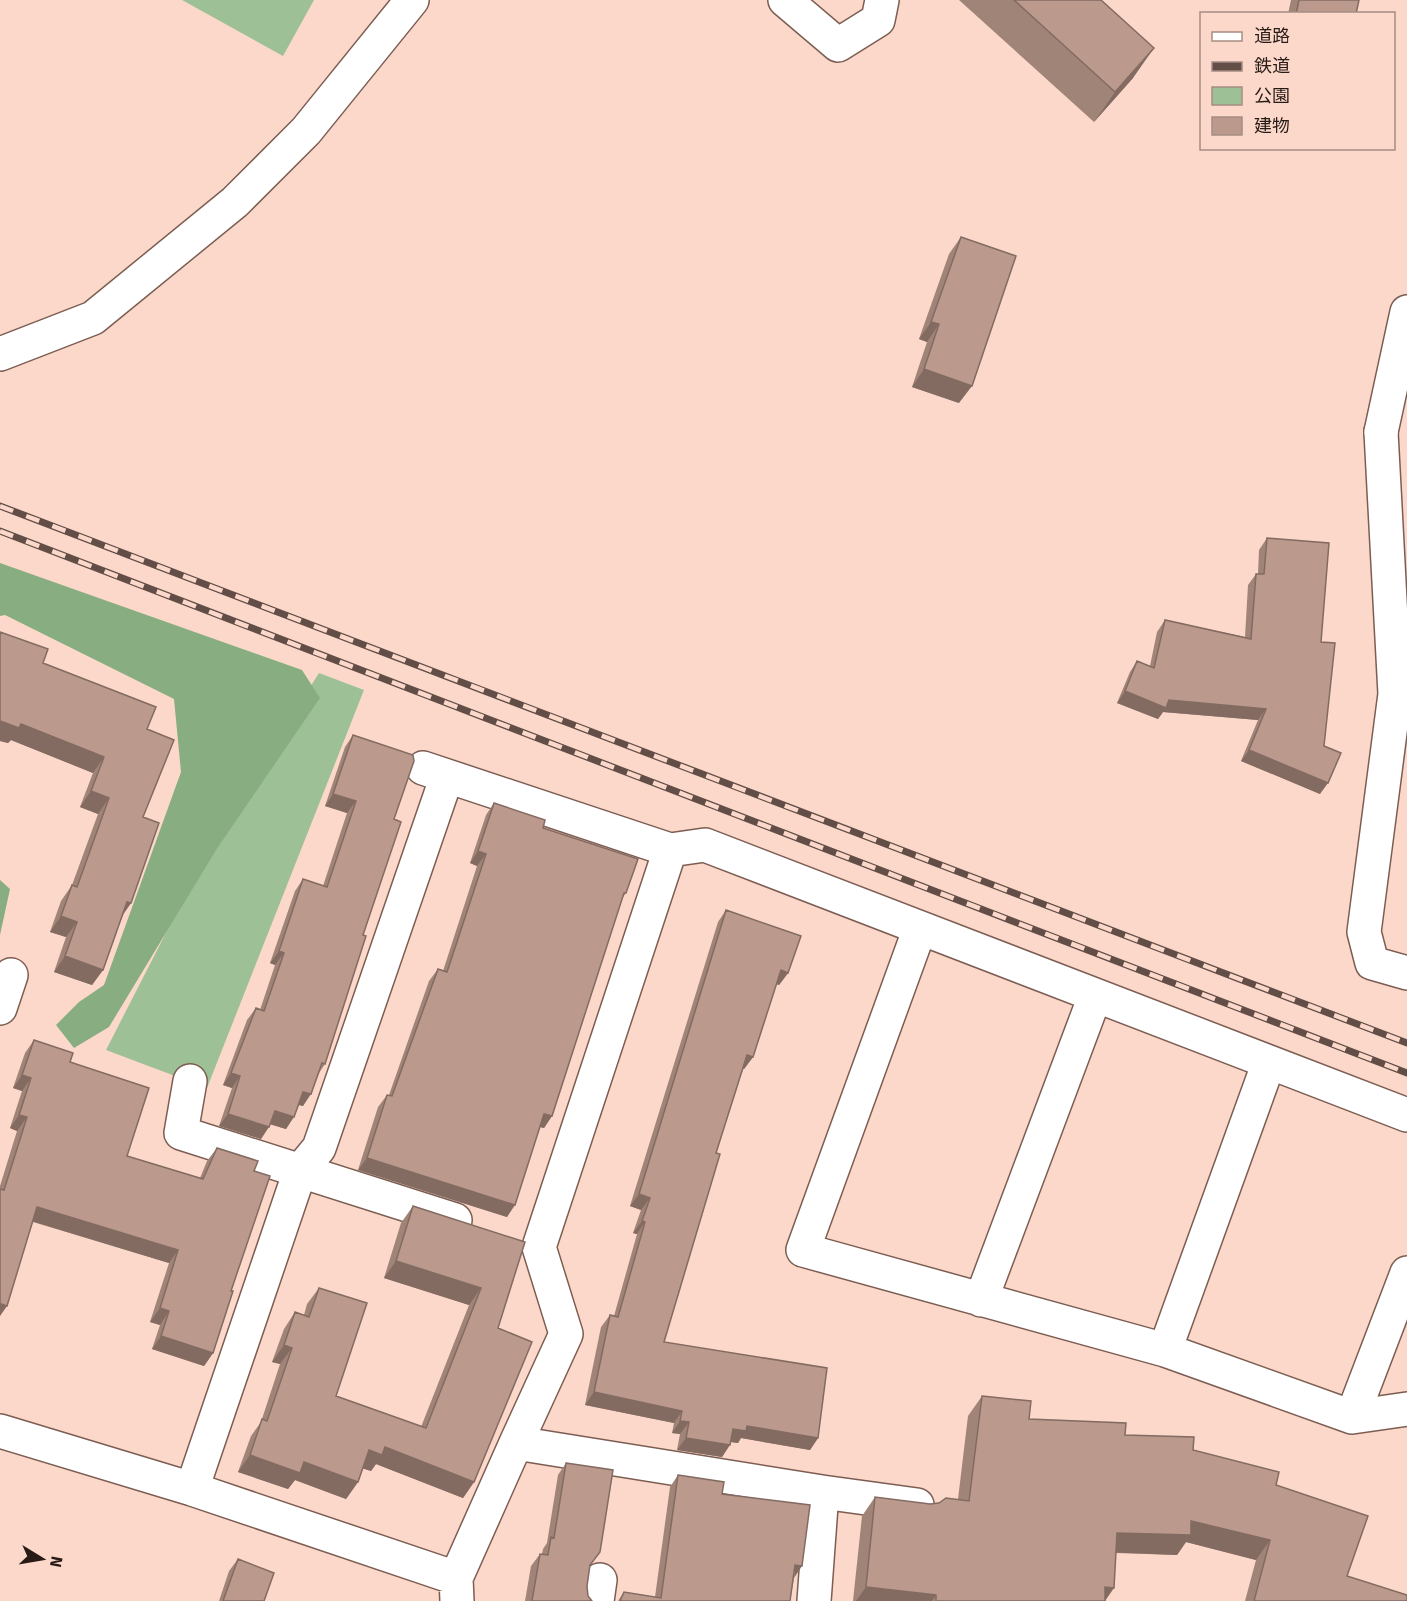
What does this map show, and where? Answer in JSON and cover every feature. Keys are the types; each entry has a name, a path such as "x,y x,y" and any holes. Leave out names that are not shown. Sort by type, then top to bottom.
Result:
{"street":[{"path":"0,354 93,318 236,202 306,131 412,0"},
{"path":"785,0 838,45 878,20 882,0"},
{"path":"1407,312 1381,432 1395,694 1364,932 1372,963 1407,973"},
{"path":"192,1489 300,1171 319,1148 435,772 670,850 705,845 1407,1115"},
{"path":"0,1431 192,1489 456,1590 516,1443 566,1334 539,1247 670,850"},
{"path":"920,928 803,1250 1165,1350 1352,1417 1407,1409"},
{"path":"0,1008 11,975"},
{"path":"981,1300 1095,996"},
{"path":"1165,1350 1269,1062"},
{"path":"190,1081 181,1133 539,1247"},
{"path":"1352,1417 1407,1273"},
{"path":"516,1443 822,1492 919,1505"},
{"path":"814,1601 822,1492"}],"green space":[{"path":"182,0 314,0 283,56"},
{"path":"0,563 302,670 320,698 216,850 109,1027 74,1048 56,1025 79,1002 104,985 181,772 174,699 5,615 0,616"},
{"path":"319,673 364,690 207,1088 106,1050 215,837"},
{"path":"0,880 10,889 0,935"}],"building":[{"path":"1014,0 1101,0 1154,48 1115,92"},
{"path":"1299,0 1359,0 1356,12 1296,12"},
{"path":"961,237 1016,256 972,386 924,369 939,324 931,322"},
{"path":"1267,538 1329,543 1321,642 1335,643 1324,746 1341,753 1328,783 1249,750 1266,709 1169,700 1166,708 1125,691 1137,661 1154,668 1165,620 1251,639 1256,574 1264,574"},
{"path":"0,632 48,649 43,663 156,707 147,729 174,740 143,817 159,823 131,903 127,902 103,970 65,956 77,922 61,916 72,885 77,887 109,798 91,791 104,757 21,724 19,728 0,721"},
{"path":"353,735 413,755 414,761 394,819 401,822 363,935 366,936 325,1064 322,1063 311,1094 303,1092 294,1117 275,1111 269,1127 228,1114 240,1076 231,1073 256,1008 264,1011 284,953 279,951 303,879 327,887 356,801 333,794"},
{"path":"494,803 545,820 543,828 638,859 626,893 624,893 552,1116 544,1114 515,1205 367,1158 387,1095 392,1096 438,969 447,972 486,854 478,851"},
{"path":"726,910 801,936 788,973 781,970 753,1057 747,1055 716,1153 720,1154 664,1342 827,1368 818,1438 747,1426 746,1431 733,1429 730,1445 686,1438 689,1422 680,1421 682,1411 594,1392 610,1315 618,1317 645,1222 642,1221 650,1198 639,1194"},
{"path":"34,1040 73,1053 70,1062 149,1088 127,1156 203,1179 217,1148 258,1161 254,1171 270,1176 231,1291 233,1291 213,1353 161,1336 169,1311 160,1308 178,1250 37,1207 7,1306 1,1304 0,1307 0,1189 4,1190 27,1117 19,1115 31,1078 22,1075"},
{"path":"413,1206 525,1242 498,1328 532,1342 474,1482 385,1447 382,1455 369,1450 358,1482 304,1462 300,1473 250,1455 262,1419 267,1421 292,1348 284,1345 295,1312 309,1317 319,1288 367,1303 336,1396 426,1428 481,1288 396,1261"},
{"path":"982,1396 1031,1401 1029,1419 1126,1423 1125,1435 1194,1437 1193,1450 1279,1472 1276,1485 1368,1516 1347,1576 1407,1595 1407,1601 1254,1601 1270,1540 1191,1521 1191,1535 1117,1533 1114,1588 1105,1587 1105,1601 936,1601 936,1595 866,1587 875,1497 930,1504 939,1503 946,1498 969,1501"},
{"path":"566,1463 613,1470 600,1552 590,1565 587,1586 588,1596 592,1601 532,1601 540,1554 548,1555 551,1537 554,1538"},
{"path":"678,1475 724,1482 722,1494 810,1505 802,1566 795,1565 790,1601 620,1601 624,1592 661,1598"},
{"path":"238,1559 274,1573 264,1601 223,1601"}],"railway":[{"path":"0,506 1407,1043"},
{"path":"0,531 1407,1073"}]}
